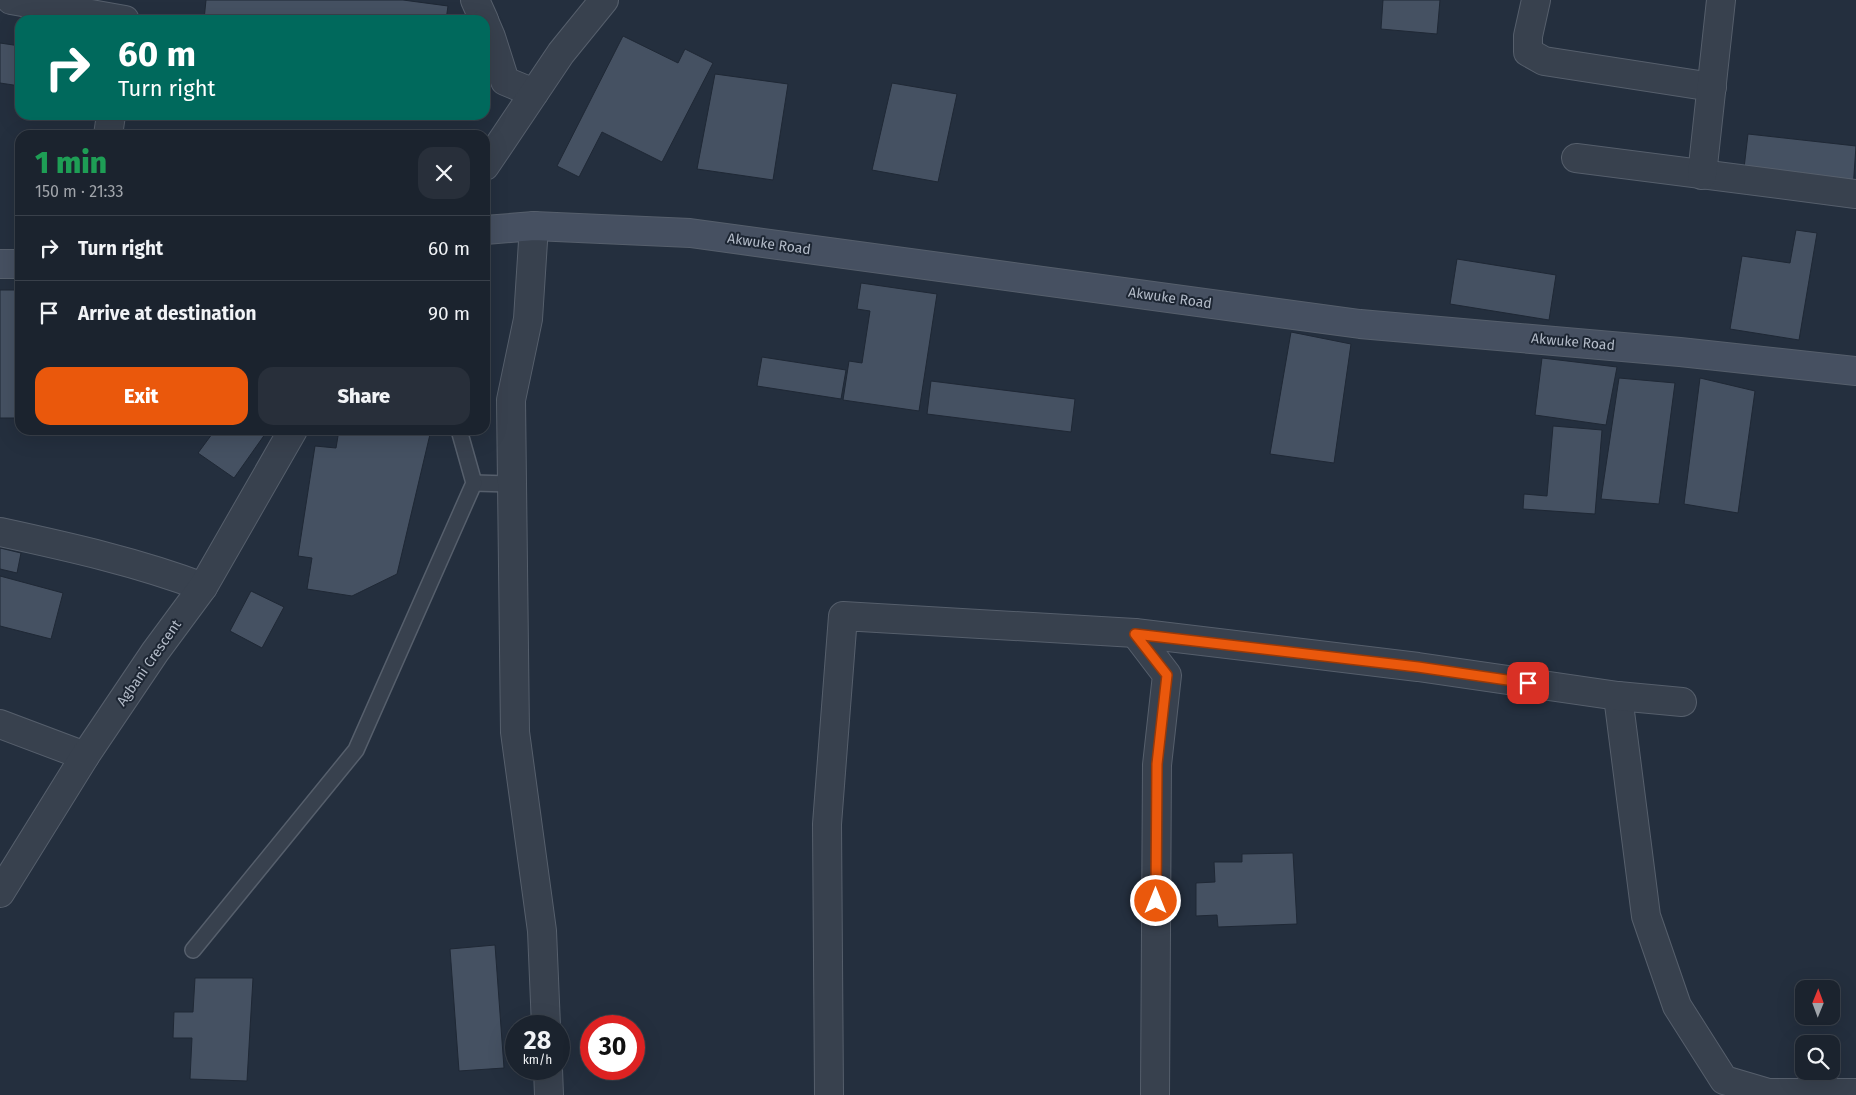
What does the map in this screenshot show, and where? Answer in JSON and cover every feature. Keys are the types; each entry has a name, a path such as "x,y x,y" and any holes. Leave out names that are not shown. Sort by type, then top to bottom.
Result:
{"main road":[{"name":"Akwuke Road","path":"490,230 534,226 690,233 1360,324 1680,352 1856,371"},
{"path":"0,264 15,264"}],"street":[{"path":"10,0 96,15"},
{"path":"126,15 127,0"},
{"path":"475,0 481,15"},
{"path":"490,159 561,53 604,0"},
{"path":"1536,0 1528,36 1528,52 1544,61 1712,86"},
{"path":"1702,175 1721,0"},
{"path":"490,35 505,81 534,93"},
{"path":"1576,158 1856,194"},
{"path":"534,226 528,319 511,400 516,732 542,931 546,1015"},
{"name":"Agbani Crescent","path":"0,893 86,756 155,652 203,587 290,435"},
{"path":"0,532 113,557 161,571 203,587"},
{"path":"829,1095 827,824 843,616 1135,634 1418,667 1618,696 1682,702"},
{"path":"1135,634 1167,675 1157,764 1155,1095"},
{"path":"1618,696 1646,916 1677,1006 1724,1080 1768,1093 1856,1093"},
{"path":"0,724 86,756"},
{"path":"548,1080 549,1095"}],"lane":[{"path":"192,950 356,750 474,483 460,435"},
{"path":"474,483 513,484"}],"building":[{"path":"206,0 403,0 448,6 447,15 204,15"},
{"path":"1383,0 1440,0 1437,34 1381,29"},
{"path":"623,36 678,63 685,49 713,63 662,162 602,132 579,177 557,166"},
{"path":"0,43 15,45 15,85 0,83"},
{"path":"715,74 788,84 773,180 697,169"},
{"path":"892,83 957,94 938,182 872,170"},
{"path":"1748,134 1856,146 1853,189 1743,177"},
{"path":"1796,230 1817,233 1799,340 1730,329 1742,256 1790,263"},
{"path":"1457,259 1556,275 1549,320 1450,304"},
{"path":"861,283 937,294 919,411 843,400 849,361 862,363 870,311 857,309"},
{"path":"0,290 15,290 15,418 0,418"},
{"path":"1291,332 1351,344 1334,463 1270,454"},
{"path":"762,357 846,370 841,399 757,386"},
{"path":"1542,358 1617,367 1606,425 1535,415"},
{"path":"1619,378 1675,383 1659,504 1601,499"},
{"path":"1700,378 1755,391 1738,513 1684,504"},
{"path":"931,381 1075,399 1071,432 927,414"},
{"path":"1553,426 1602,430 1595,514 1523,509 1524,494 1547,496"},
{"path":"211,435 264,435 234,478 198,453"},
{"path":"338,435 430,435 397,574 352,596 307,589 312,558 298,556 315,446 336,448"},
{"path":"0,548 21,553 17,573 0,569"},
{"path":"0,576 63,593 51,639 0,626"},
{"path":"251,591 284,607 262,648 230,631"},
{"path":"1293,853 1297,924 1218,927 1217,915 1196,916 1196,883 1215,882 1214,862 1242,862 1242,854"},
{"path":"495,945 504,1068 459,1071 450,949"},
{"path":"195,978 253,978 247,1081 190,1079 192,1038 173,1038 174,1012 193,1012"}],"route":[{"path":"1156,901 1157,764 1167,675 1135,634 1418,667 1528,683"}]}
